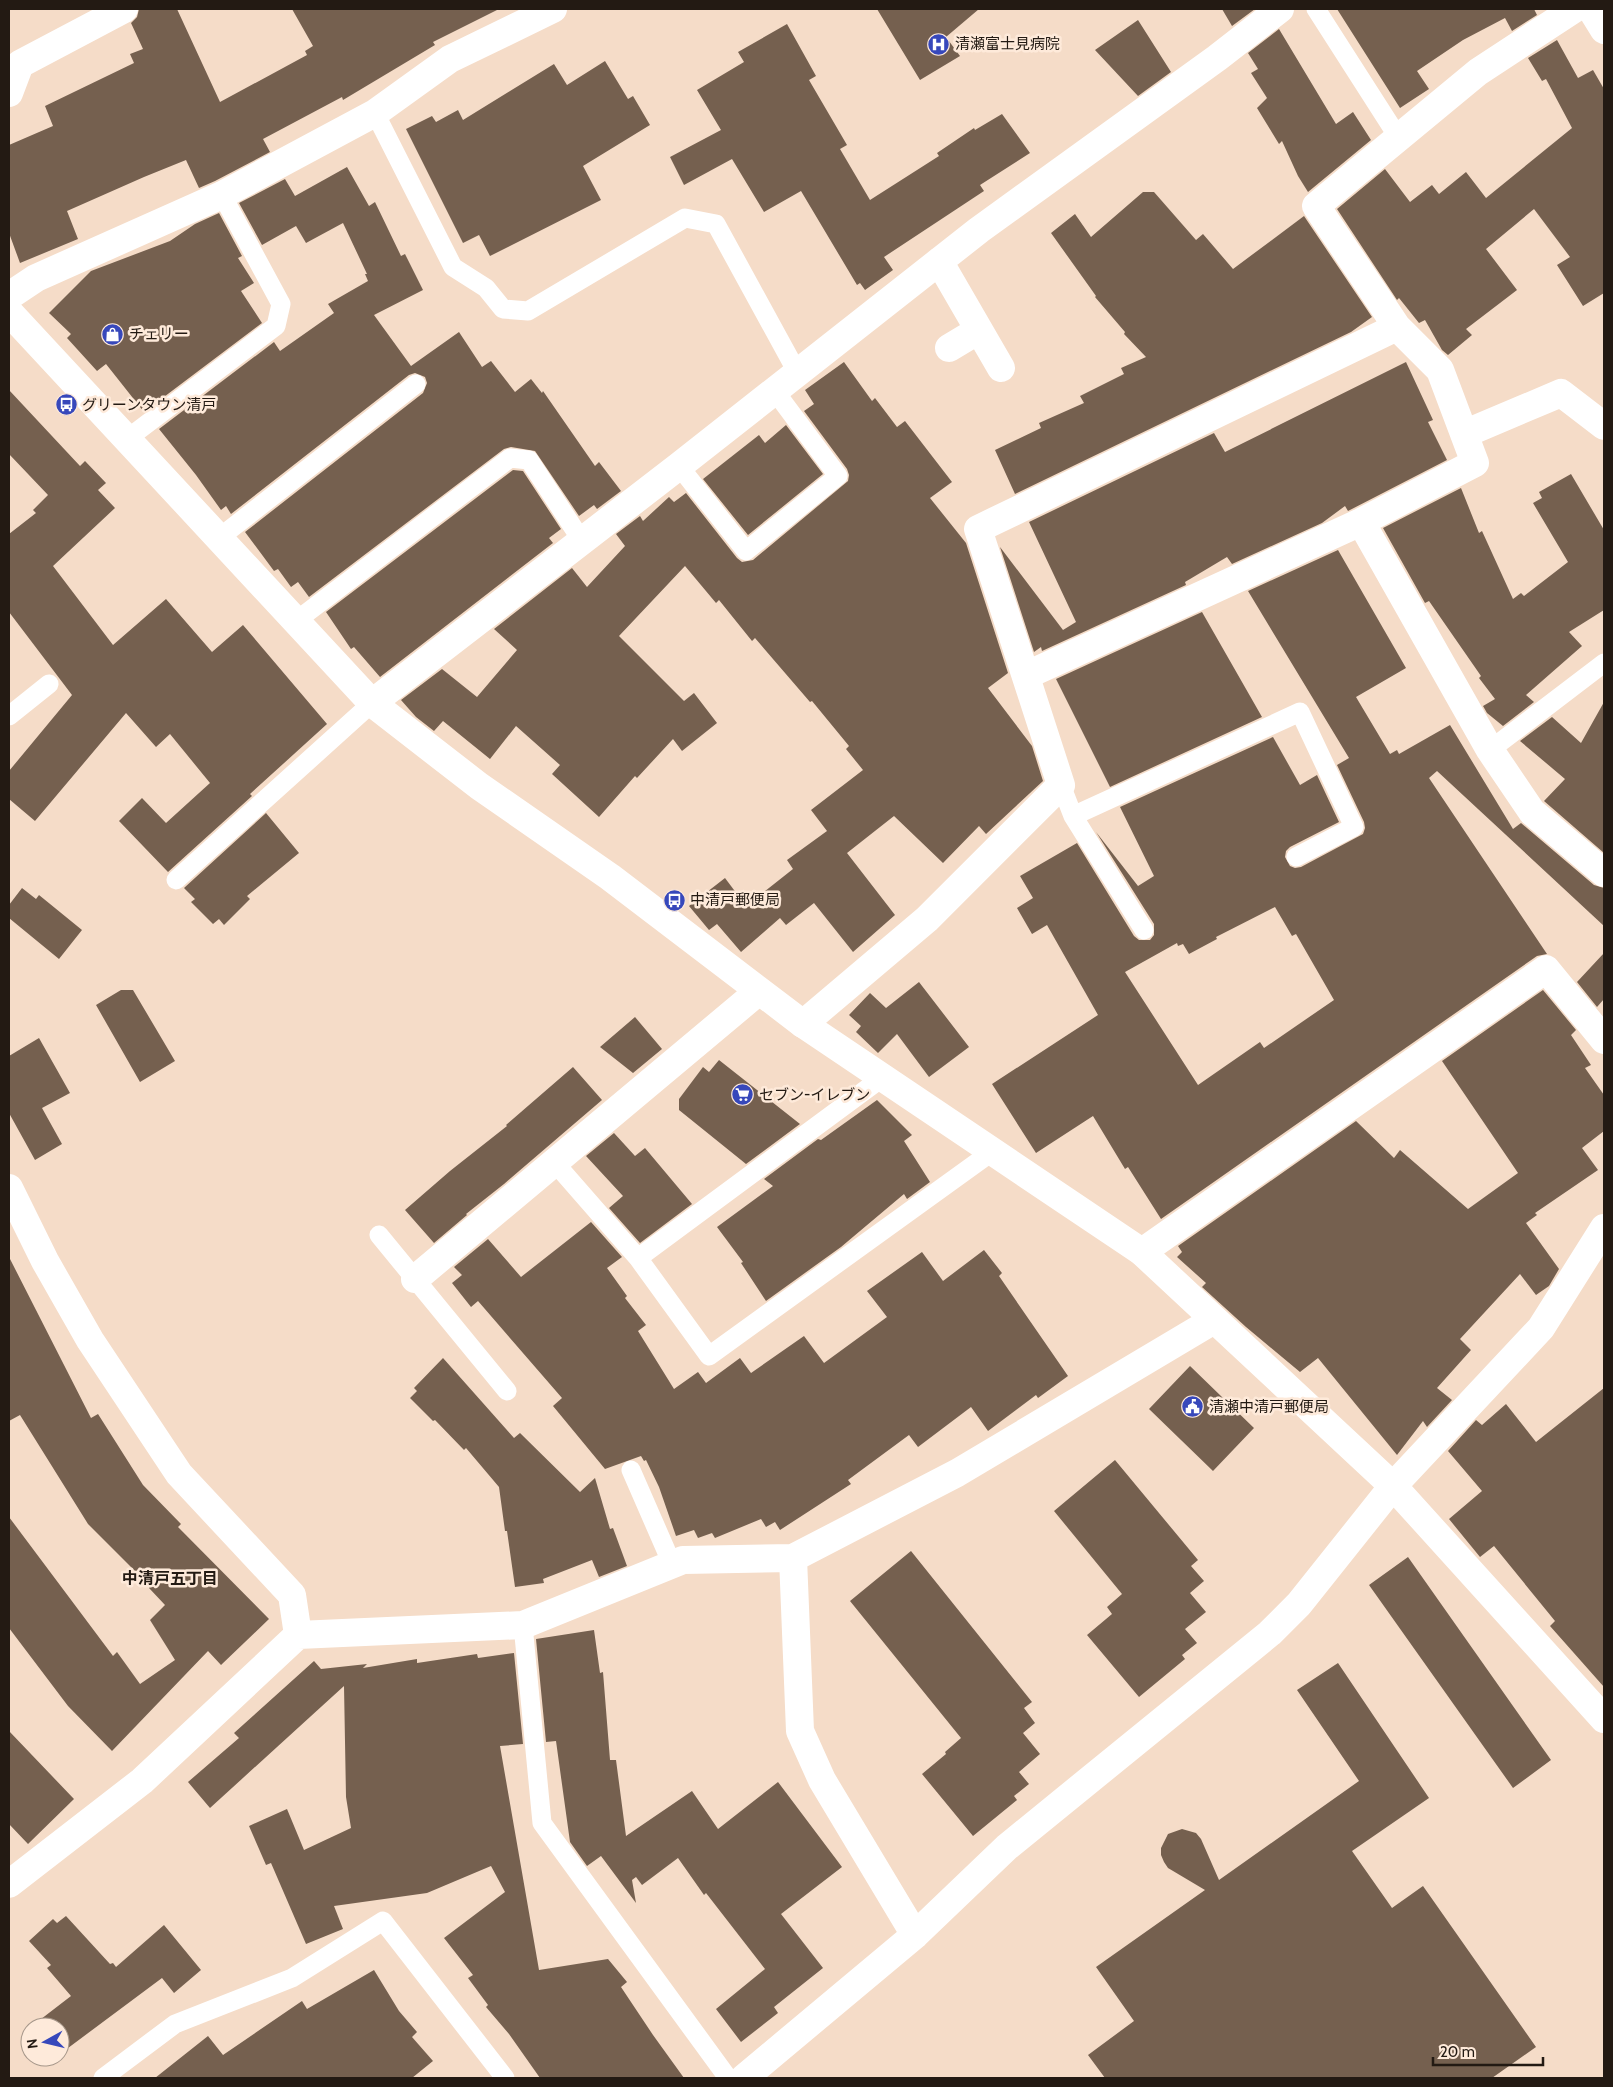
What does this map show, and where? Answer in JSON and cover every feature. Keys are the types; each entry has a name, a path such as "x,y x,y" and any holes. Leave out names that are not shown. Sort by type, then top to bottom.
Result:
{"street":[{"path":"9,92 20,64 124,9"},
{"path":"9,296 36,278 222,195 376,113 450,59 553,9"},
{"path":"372,703 940,261 1217,58 1280,9"},
{"path":"1027,675 1361,522 1475,463 1440,370 1397,327 1316,206 1478,72 1574,9"},
{"path":"1591,9 1604,30"},
{"path":"940,261 1001,368"},
{"path":"9,312 372,703 479,786 610,877 803,1024 1142,1252 1393,1486 1602,1713"},
{"path":"803,1024 927,919 1060,785 1027,675 978,529 1397,327"},
{"path":"949,348 979,330"},
{"path":"1464,434 1561,393 1604,426"},
{"path":"1361,522 1490,750 1532,812 1604,873"},
{"path":"1142,1252 1546,969 1604,1040"},
{"path":"415,1279 759,991"},
{"path":"9,1188 45,1261 90,1340 179,1474 292,1595 298,1635"},
{"path":"744,2078 915,1935 1007,1846 1270,1633 1299,1604 1393,1486 1541,1328 1604,1228"},
{"path":"9,1884 142,1781 298,1635 523,1625 683,1560 793,1558 957,1473 1214,1320"},
{"path":"793,1558 800,1731 822,1780 915,1935"}],"lane":[{"path":"1316,9 1398,137"},
{"path":"376,113 453,267 486,288 503,309 528,311 685,218 716,224 797,372"},
{"path":"127,439 276,326 281,304 222,195"},
{"path":"219,538 416,384"},
{"path":"679,466 746,551 838,476 774,390"},
{"path":"296,621 510,458 529,460 582,541"},
{"path":"1490,750 1604,663"},
{"path":"9,716 49,684"},
{"path":"176,880 372,703"},
{"path":"1073,816 1300,712 1354,827 1296,858"},
{"path":"1060,785 1073,816 1144,930"},
{"path":"638,1258 883,1078"},
{"path":"555,1163 638,1258 709,1356 993,1151"},
{"path":"379,1234 507,1392"},
{"path":"631,1470 672,1564"},
{"path":"523,1625 542,1823 728,2078"},
{"path":"103,2078 175,2024 292,1978 383,1921 505,2078"}],"building":[{"path":"139,9 177,9 220,102 307,55 305,51 313,46 292,9 499,9 433,42 435,45 343,100 342,97 263,139 270,152 215,181 199,188 186,160 67,211 78,239 20,263 9,233 9,145 53,126 45,106 134,63 130,54 143,49 131,23 137,17"},
{"name":"清瀬富士見病院","path":"877,9 979,9 946,37 960,56 920,80"},
{"path":"1222,9 1255,9 1232,26"},
{"path":"1337,9 1534,9 1537,15 1512,31 1505,18 1463,40 1417,71 1429,89 1400,108"},
{"path":"1138,20 1171,72 1138,96 1095,50"},
{"path":"787,24 816,76 809,80 847,145 840,149 870,200 939,156 937,153 974,128 975,130 1002,114 1030,153 980,185 984,191 884,257 893,270 865,290 860,283 857,285 801,191 764,212 732,159 684,185 670,157 721,130 697,90 744,62 738,52"},
{"path":"1279,29 1336,124 1353,112 1371,140 1308,192 1298,176 1282,141 1279,144 1257,108 1267,98 1251,73 1258,69 1248,53"},
{"path":"1557,40 1578,78 1593,70 1604,89 1604,293 1583,306 1557,265 1570,257 1534,209 1486,249 1517,290 1466,329 1472,335 1448,355 1442,350 1425,320 1419,323 1399,298 1397,300 1337,209 1385,169 1410,202 1432,185 1439,194 1466,172 1486,198 1572,128 1546,79 1542,81 1528,58"},
{"path":"605,61 628,99 633,96 650,125 583,166 601,200 490,256 479,235 463,243 406,129 432,116 436,122 458,110 463,120 554,64 567,85"},
{"path":"347,167 369,206 375,202 401,256 405,254 423,290 374,315 411,366 459,332 482,367 491,361 515,392 531,379 542,393 543,391 595,466 599,462 621,491 597,509 594,505 579,516 535,451 511,447 504,449 309,597 298,582 291,587 278,569 274,571 245,532 423,393 427,383 425,377 415,373 409,375 231,514 226,506 221,510 159,429 274,342 280,351 334,313 328,304 368,281 365,274 367,274 343,223 306,243 296,226 262,245 239,203 285,179 295,196"},
{"path":"1143,192 1154,192 1196,240 1203,234 1233,269 1304,216 1372,317 1351,332 1015,494 995,450 1041,428 1039,423 1084,403 1080,396 1124,374 1121,368 1146,357 1124,334 1125,332 1095,297 1051,233 1075,214 1091,237"},
{"path":"219,213 242,256 238,258 254,283 241,291 262,323 144,412 106,364 97,371 67,338 71,334 49,313 91,271 170,241 195,224"},
{"path":"844,362 872,401 875,398 897,427 905,421 952,482 930,498 966,543 1008,673 988,688 1032,746 1043,781 986,834 979,826 943,863 894,816 847,853 895,915 853,952 814,903 786,925 780,918 741,952 717,924 709,930 689,906 725,878 746,906 793,869 787,860 827,831 811,810 863,770 846,749 849,746 812,701 810,702 755,638 752,641 719,600 716,603 685,566 619,636 684,701 694,693 717,723 682,751 673,739 637,778 635,776 599,817 552,774 560,765 516,726 490,759 443,721 434,731 416,717 401,700 442,669 477,697 517,650 494,629 572,568 587,587 625,546 616,534 640,516 643,521 669,497 674,502 686,493 737,558 742,562 753,560 848,481 847,469 804,411 814,404 805,390"},
{"path":"1406,362 1433,420 1428,422 1447,460 1348,511 1345,506 1322,523 1232,564 1227,557 1185,582 1186,585 1042,651 1041,647 1034,652 1000,547 1063,630 1076,622 1029,522 1214,433 1225,452"},
{"path":"9,390 80,466 85,461 106,483 98,490 115,508 53,566 113,645 166,599 212,652 243,625 327,724 250,794 252,796 168,872 119,821 142,798 166,823 210,783 170,734 156,747 126,713 35,821 9,799 9,771 72,695 9,612 9,534 36,513 33,510 48,495 9,454"},
{"path":"786,425 823,474 748,535 703,479 759,435 765,443"},
{"path":"513,470 523,471 561,529 549,538 553,543 380,677 354,647 351,649 326,612"},
{"path":"1571,474 1604,530 1604,610 1569,632 1582,646 1526,695 1534,702 1503,726 1487,713 1483,706 1495,699 1479,678 1481,676 1429,601 1425,603 1383,528 1461,488 1479,533 1482,531 1513,599 1521,593 1524,596 1568,562 1533,503 1542,498 1539,492"},
{"path":"1338,550 1406,668 1356,697 1390,754 1397,750 1399,754 1450,725 1513,829 1521,823 1594,885 1604,888 1604,926 1437,771 1429,778 1547,954 1537,956 1161,1219 1128,1167 1125,1169 1093,1116 1036,1153 992,1084 1098,1015 1047,925 1032,934 1017,908 1033,898 1020,876 1077,843 1134,936 1139,940 1150,940 1154,935 1154,924 1096,832 1138,886 1154,876 1120,807 1273,737 1300,785 1317,775 1339,822 1290,847 1286,851 1285,857 1290,866 1295,868 1301,867 1363,834 1364,822 1337,765 1349,758 1248,591","holes":["1275,907 1292,936 1296,934 1334,1000 1264,1048 1260,1042 1198,1085 1125,972 1177,943 1178,946 1183,944 1189,954 1217,939 1216,937"]},
{"path":"1202,612 1262,717 1110,787 1056,679"},
{"path":"1604,702 1604,853 1544,801 1565,779 1520,741 1552,717 1581,743"},
{"path":"266,813 299,853 247,896 250,899 224,925 219,919 213,924 191,902 195,899 184,888"},
{"path":"22,888 36,899 39,895 82,930 59,959 9,918 9,905"},
{"path":"1604,953 1604,999 1597,1007 1577,982"},
{"path":"919,982 969,1047 929,1077 897,1034 878,1053 856,1032 861,1026 849,1015 870,993 886,1008"},
{"path":"121,990 133,990 175,1061 140,1082 96,1005"},
{"path":"1543,990 1576,1030 1571,1035 1591,1065 1585,1068 1604,1095 1604,1131 1582,1148 1598,1170 1535,1213 1537,1215 1526,1223 1559,1269 1549,1286 1536,1295 1520,1274 1460,1339 1471,1350 1437,1388 1452,1400 1427,1427 1423,1421 1397,1455 1318,1358 1300,1372 1202,1287 1206,1283 1177,1257 1182,1252 1178,1246 1356,1121 1394,1158 1400,1150 1468,1209 1518,1173 1442,1061"},
{"path":"635,1017 662,1049 633,1073 600,1047"},
{"path":"39,1038 70,1093 42,1108 62,1144 35,1160 9,1113 9,1056"},
{"path":"719,1060 800,1124 746,1164 679,1110 679,1099 703,1067 709,1072"},
{"path":"573,1067 602,1100 434,1243 405,1210 507,1126"},
{"path":"877,1100 912,1135 904,1141 930,1182 907,1199 904,1194 841,1247 766,1301 741,1263 743,1262 717,1227 773,1186 764,1179 818,1139 821,1140"},
{"path":"614,1133 635,1156 645,1148 692,1204 640,1243 609,1208 623,1196 586,1156"},
{"path":"591,1222 622,1257 607,1268 627,1296 625,1298 646,1325 638,1331 674,1389 698,1372 706,1383 740,1358 751,1373 804,1336 824,1363 887,1317 867,1291 922,1252 943,1281 984,1250 1002,1273 999,1276 1068,1376 1038,1398 1036,1395 988,1431 971,1407 918,1447 909,1435 848,1480 851,1484 780,1530 775,1522 766,1527 761,1519 715,1538 712,1533 698,1538 694,1530 676,1536 659,1487 646,1460 644,1461 641,1456 605,1469 553,1406 562,1398 478,1301 471,1307 452,1283 462,1275 454,1267 488,1239 521,1277"},
{"path":"9,1257 91,1418 98,1414 143,1485 181,1524 178,1527 269,1619 221,1665 208,1651 112,1751 68,1706 9,1628 9,1517 113,1656 117,1652 140,1684 175,1660 150,1620 165,1605 149,1588 150,1586 88,1524 20,1415 9,1421"},
{"path":"443,1358 514,1438 520,1433 580,1492 595,1478 610,1529 613,1528 627,1566 599,1577 592,1560 543,1579 544,1583 515,1587 499,1487 466,1448 464,1450 410,1398 417,1391 414,1388"},
{"path":"1190,1366 1254,1428 1213,1471 1149,1409"},
{"path":"1604,1388 1604,1687 1550,1626 1555,1621 1494,1546 1480,1557 1449,1519 1482,1491 1448,1451 1476,1420 1482,1425 1506,1404 1536,1442"},
{"path":"1115,1460 1198,1560 1191,1566 1204,1581 1190,1593 1206,1612 1185,1629 1197,1643 1182,1655 1185,1659 1139,1697 1087,1635 1112,1614 1107,1607 1122,1594 1054,1511"},
{"path":"911,1551 1032,1702 1024,1708 1035,1723 1023,1733 1040,1754 1019,1772 1029,1784 1014,1796 1017,1800 973,1836 922,1774 946,1754 945,1752 961,1738 850,1601"},
{"path":"1408,1557 1551,1760 1513,1788 1369,1585"},
{"path":"594,1630 600,1673 603,1672 610,1760 616,1760 626,1836 692,1791 718,1829 778,1782 842,1867 781,1914 823,1968 774,2007 778,2013 741,2042 716,2009 765,1969 706,1893 704,1895 678,1858 642,1885 636,1877 632,1880 636,1903 601,1856 587,1866 570,1842 556,1741 546,1742 536,1639"},
{"path":"514,1653 523,1744 500,1746 539,1970 608,1959 627,1982 621,1987 684,2078 540,2078 509,2034 486,2007 488,2005 468,1978 473,1975 444,1938 505,1892 491,1866 427,1893 334,1906 343,1929 306,1944 271,1863 266,1865 249,1826 287,1809 304,1850 351,1828 346,1797 344,1686 210,1808 188,1782 239,1738 234,1733 314,1661 321,1669 367,1664 363,1668 417,1659 417,1663 477,1654 478,1658"},
{"path":"1338,1663 1429,1798 1352,1851 1392,1908 1423,1886 1536,2047 1492,2078 1105,2078 1088,2055 1134,2021 1096,1967 1205,1890 1168,1868 1164,1862 1161,1848 1168,1834 1182,1829 1196,1833 1201,1839 1219,1880 1359,1781 1297,1690"},
{"path":"9,1731 74,1799 28,1844 9,1824"},
{"path":"66,1916 110,1964 113,1963 116,1967 164,1925 201,1970 174,1993 162,1978 70,2047 70,2017 44,2017 71,1996 47,1968 51,1965 29,1941 53,1919 57,1923"},
{"path":"374,1970 399,2011 417,2032 412,2037 433,2061 412,2078 155,2078 208,2036 223,2055 302,2001 307,2009"}],"place":[{"name":"清瀬富士見病院","path":"939,44"},
{"name":"チェリー","path":"113,334"},
{"name":"グリーンタウン清戸","path":"66,405"},
{"name":"中清戸郵便局","path":"674,900"},
{"name":"セブン-イレブン","path":"743,1095"},
{"name":"清瀬中清戸郵便局","path":"1193,1407"}],"district":[{"name":"中清戸五丁目","path":"170,1578"}]}
